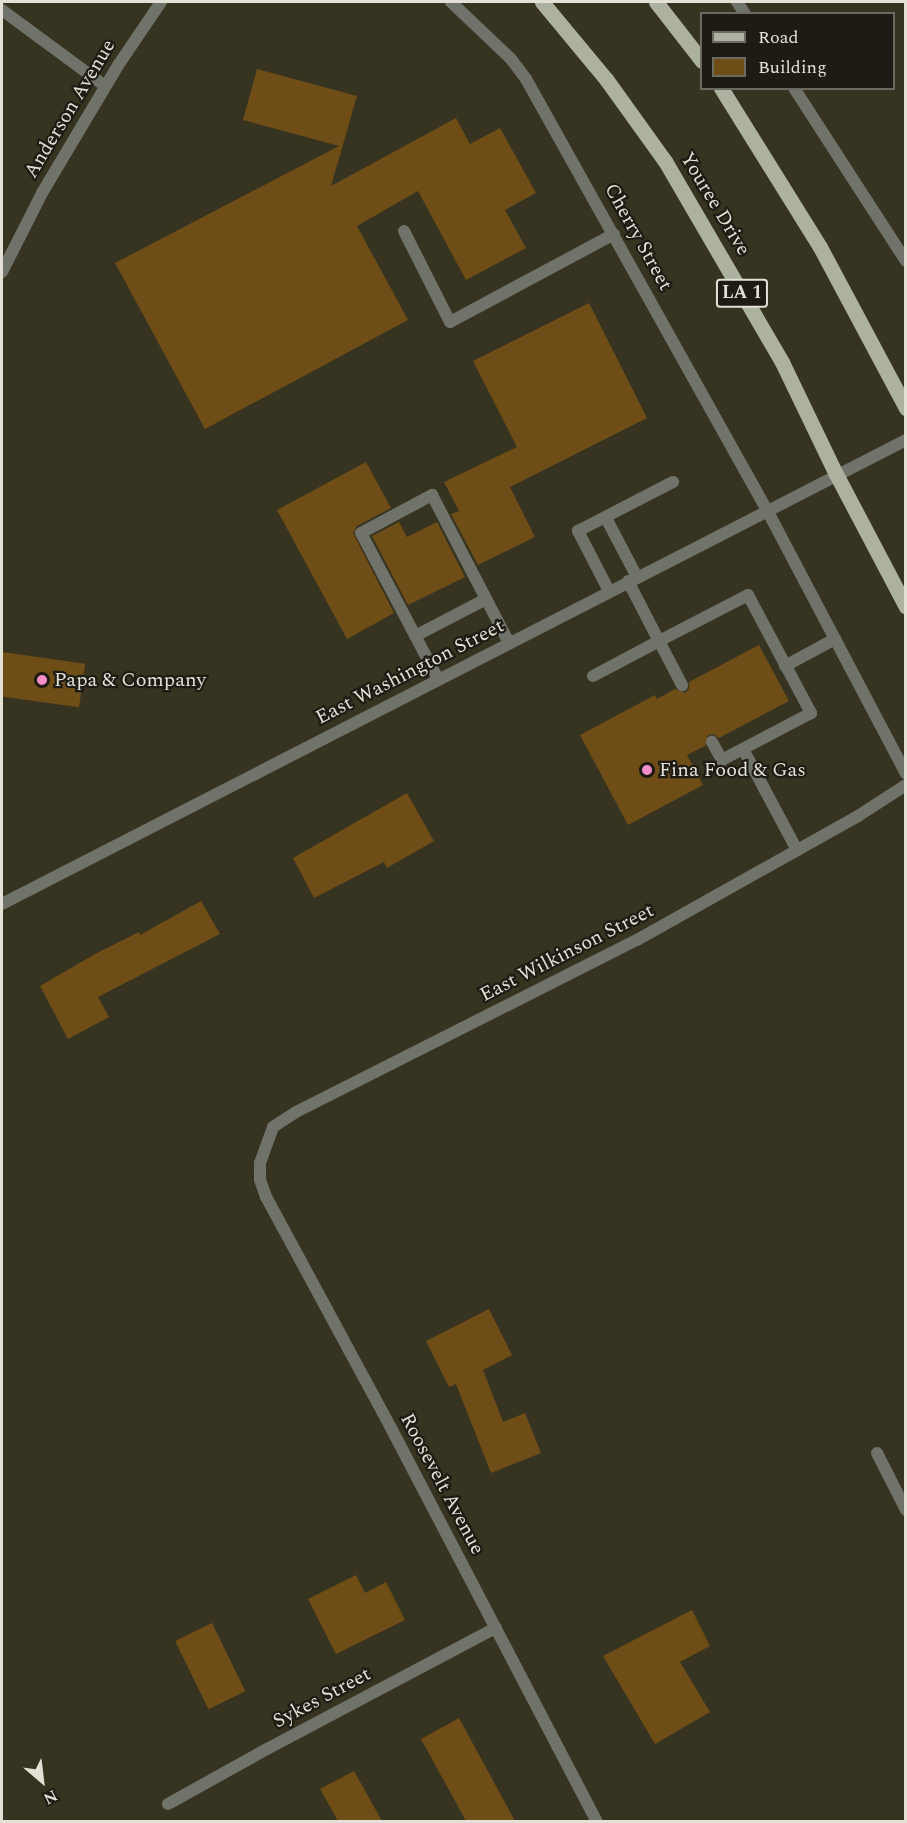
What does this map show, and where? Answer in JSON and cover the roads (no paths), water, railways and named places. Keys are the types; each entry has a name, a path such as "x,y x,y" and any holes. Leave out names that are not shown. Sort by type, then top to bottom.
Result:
{"main road":[{"name":"Youree Drive","path":"542,2 606,79 665,161 782,362 836,474 906,607"},
{"path":"656,2 700,58"},
{"path":"722,90 820,248 906,408"}],"street":[{"name":"Anderson Avenue","path":"2,272 42,193 105,86 161,2"},
{"name":"Cherry Street","path":"451,2 511,60 526,79 767,510 906,774"},
{"path":"2,10 105,86"},
{"path":"796,90 906,261"},
{"path":"404,231 450,322 614,234"},
{"name":"East Washington Street","path":"2,904 906,440"},
{"path":"609,591 578,531 673,482"},
{"path":"438,679 361,533 432,495 509,643"},
{"path":"606,518 659,641 682,685"},
{"path":"593,676 748,595 811,712 722,760 712,742"},
{"path":"415,636 486,599"},
{"path":"785,666 835,639"},
{"path":"742,749 797,850"},
{"name":"East Wilkinson Street","path":"260,1162 273,1127 296,1112 636,940 797,850 906,785"},
{"name":"Roosevelt Avenue","path":"260,1162 260,1180 266,1197 390,1426 597,1821"},
{"path":"877,1453 906,1510"},
{"name":"Sykes Street","path":"168,1804 496,1628"}],"place":[{"name":"Papa & Company","path":"42,680"},
{"name":"Fina Food & Gas","path":"647,770"}]}
